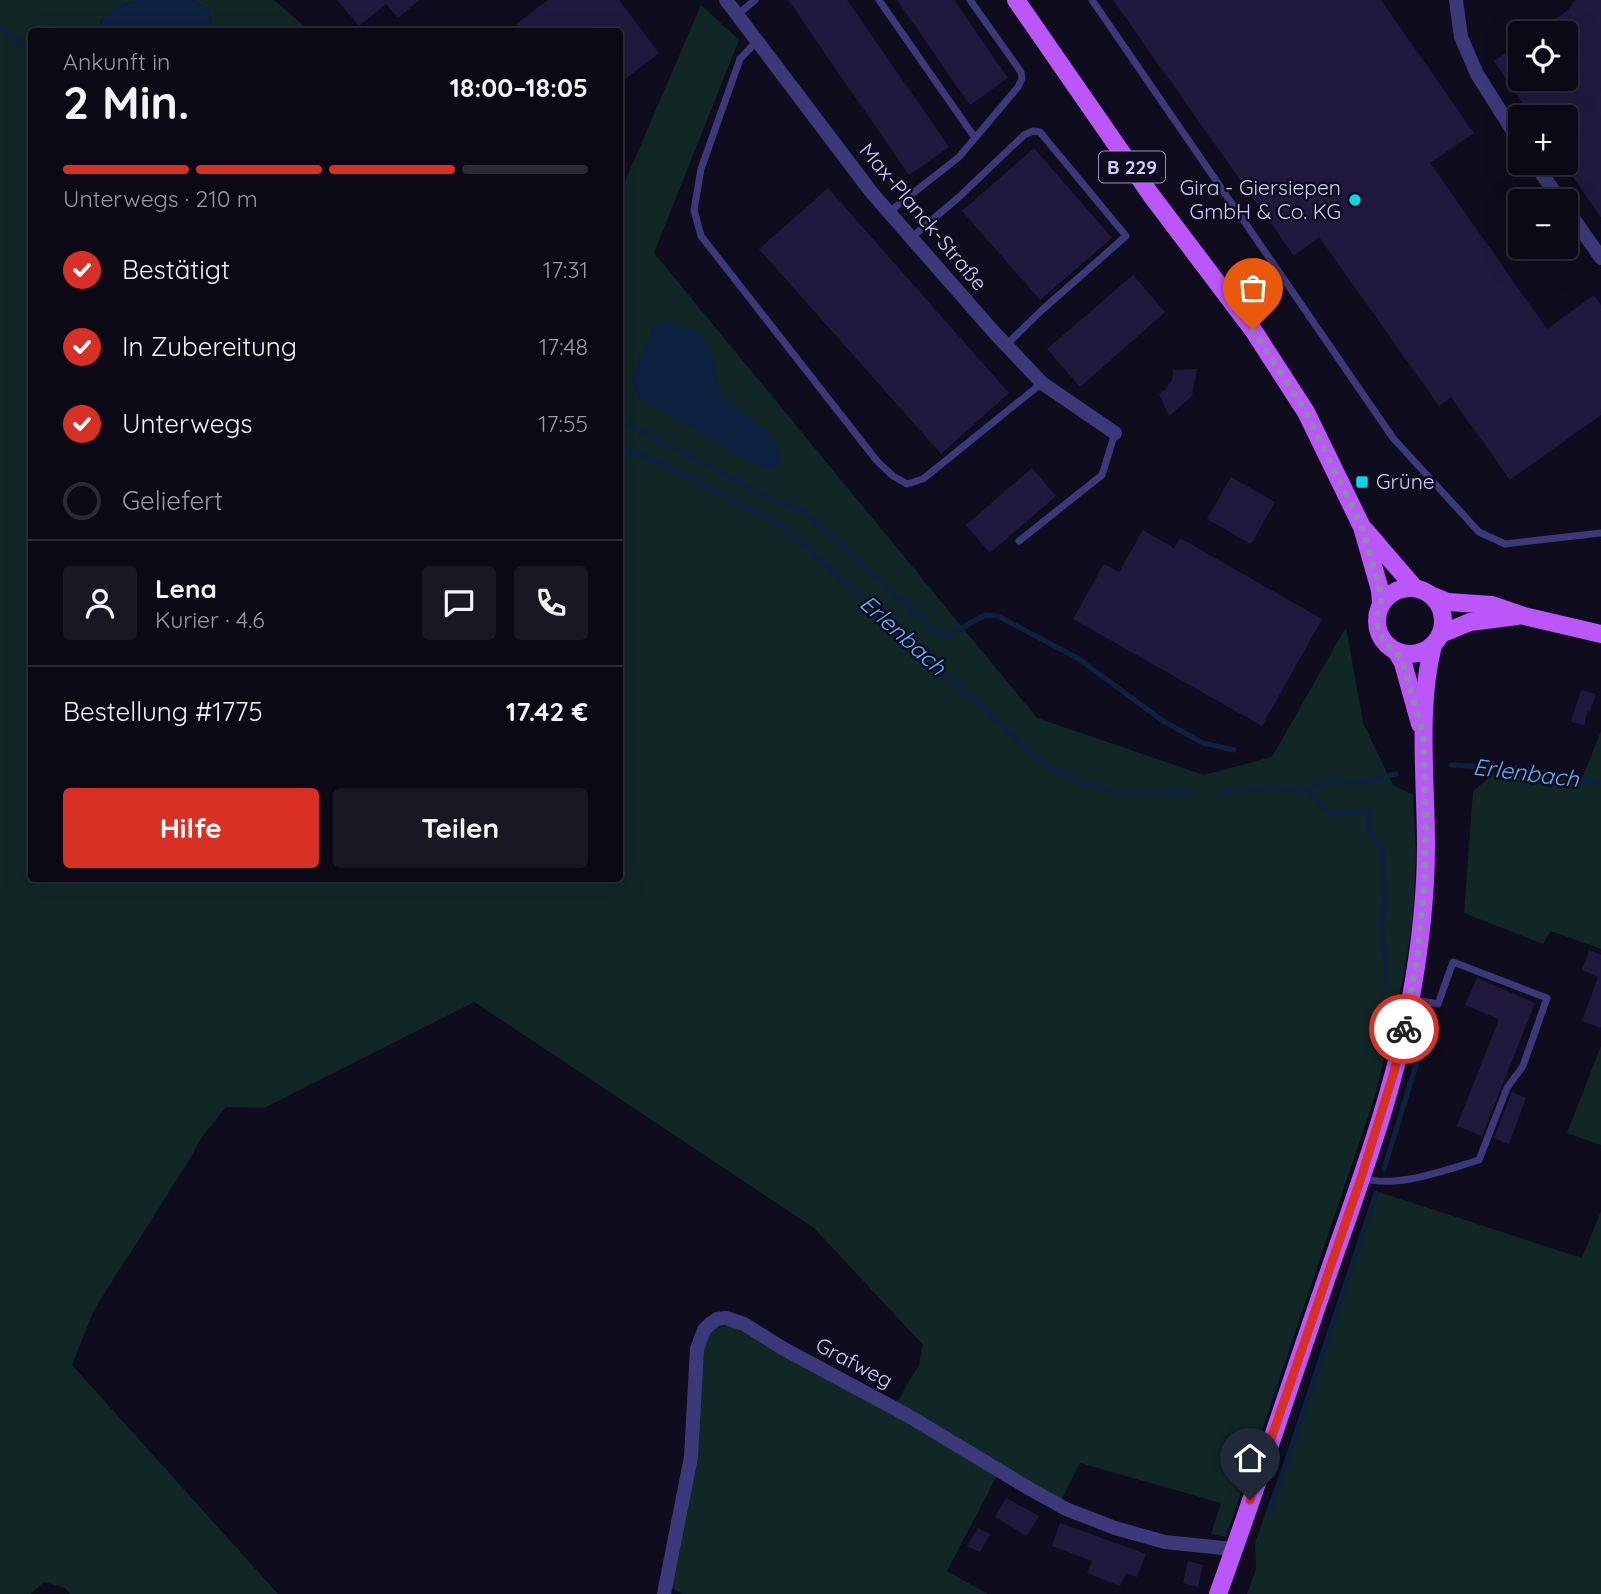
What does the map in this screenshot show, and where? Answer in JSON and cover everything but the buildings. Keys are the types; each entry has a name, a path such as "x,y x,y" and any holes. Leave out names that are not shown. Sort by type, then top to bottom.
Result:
{"main road":[{"name":"B 229","path":"1016,0 1151,195 1222,286 1281,371 1312,424 1362,527 1380,590 1381,603"},
{"name":"B 229","path":"1362,527 1414,587"},
{"path":"1423,734 1403,663 1396,652 1383,642 1377,627 1376,619 1381,603 1395,590 1414,587 1448,602 1492,605 1524,616 1601,634"},
{"path":"1218,1594 1361,1178 1394,1072 1411,999 1424,889 1426,808 1423,734 1429,668 1443,613 1433,596"},
{"path":"1396,652 1416,654 1437,639 1470,622 1524,616"}],"street":[{"name":"Max-Planck-Straße","path":"726,0 889,212 1006,345 1042,383 1115,433"},
{"path":"1455,0 1461,37 1477,74 1508,123"},
{"path":"1578,225 1601,258"},
{"name":"Grafweg","path":"664,1594 691,1457 697,1349 704,1330 717,1319 726,1318 744,1324 783,1349 908,1415 1066,1508 1115,1528 1165,1542 1233,1549"}],"lane":[{"path":"737,16 755,0"},
{"path":"879,0 975,138"},
{"path":"889,212 959,157 1022,79 1021,72 970,0"},
{"path":"1092,0 1393,438 1479,532 1505,544 1601,533"},
{"path":"756,42 740,59 701,169 694,210 701,236 877,461 906,484 923,479 1042,383"},
{"path":"911,238 1024,135 1033,131 1040,132 1126,236 1006,345"},
{"path":"1019,541 1102,475 1115,433"},
{"path":"1361,1178 1390,1182 1479,1160 1507,1088 1523,1066 1547,998 1453,962 1438,1004 1411,999"}],"green space":[{"path":"0,0 139,0 125,4 102,19 99,28 28,28 28,882 623,882 623,186 701,5 739,40 654,253 1037,718 1204,775 1272,757 1346,627 1363,723 1393,785 1413,795 1416,852 1413,917 1404,974 1375,1096 1226,1537 1211,1534 1221,1503 1080,1463 1060,1502 895,1405 919,1365 923,1345 814,1228 474,1002 264,1108 226,1107 202,1137 94,1310 72,1365 278,1594 70,1594 65,1588 44,1582 30,1594 0,1594"},
{"path":"192,0 274,0 307,28 212,28 208,9"},
{"path":"1601,731 1601,949 1551,931 1543,944 1464,913 1473,791 1496,772 1581,781"},
{"path":"1601,1046 1601,1145 1567,1133"},
{"path":"1379,1192 1582,1258 1601,1211 1601,1594 1247,1594 1256,1569 1255,1543"},
{"path":"719,1327 742,1329 872,1401 997,1476 947,1571 988,1594 683,1594 668,1586 699,1362 710,1334"}],"water":[{"path":"139,0 192,0 208,9 212,28 99,28 108,13"},
{"path":"670,322 701,333 713,355 720,393 774,439 782,458 773,470 760,468 638,397 631,378 654,327"}],"waterway":[{"name":"Erlenbach","path":"0,29 28,48"},
{"path":"623,422 782,504 803,510 936,632 947,636 985,615 998,616 1079,659 1163,721 1203,743 1234,750"},
{"name":"Erlenbach","path":"623,449 654,460 783,526 1040,761 1082,783 1114,791 1191,792"},
{"name":"Erlenbach","path":"1451,765 1529,769 1601,783"},
{"name":"Erlenbach","path":"1221,792 1274,788 1307,791 1322,783 1368,781 1396,774"},
{"path":"1307,791 1329,813 1368,811 1370,832 1382,849 1385,906 1381,924 1386,985"},
{"path":"1384,1169 1417,1062"},
{"path":"1269,1514 1376,1193"}],"way so far":[{"path":"1253,330 1306,412 1362,527 1380,590 1381,603 1376,619 1379,635 1403,663 1423,734 1426,828 1424,889 1417,960 1404,1029"}],"place":[{"name":"Gira - Giersiepen GmbH & Co. KG","path":"1355,200"},
{"name":"Grüne","path":"1362,482"}],"route":[{"path":"1250,1500 1361,1178 1394,1072 1404,1029"}]}
